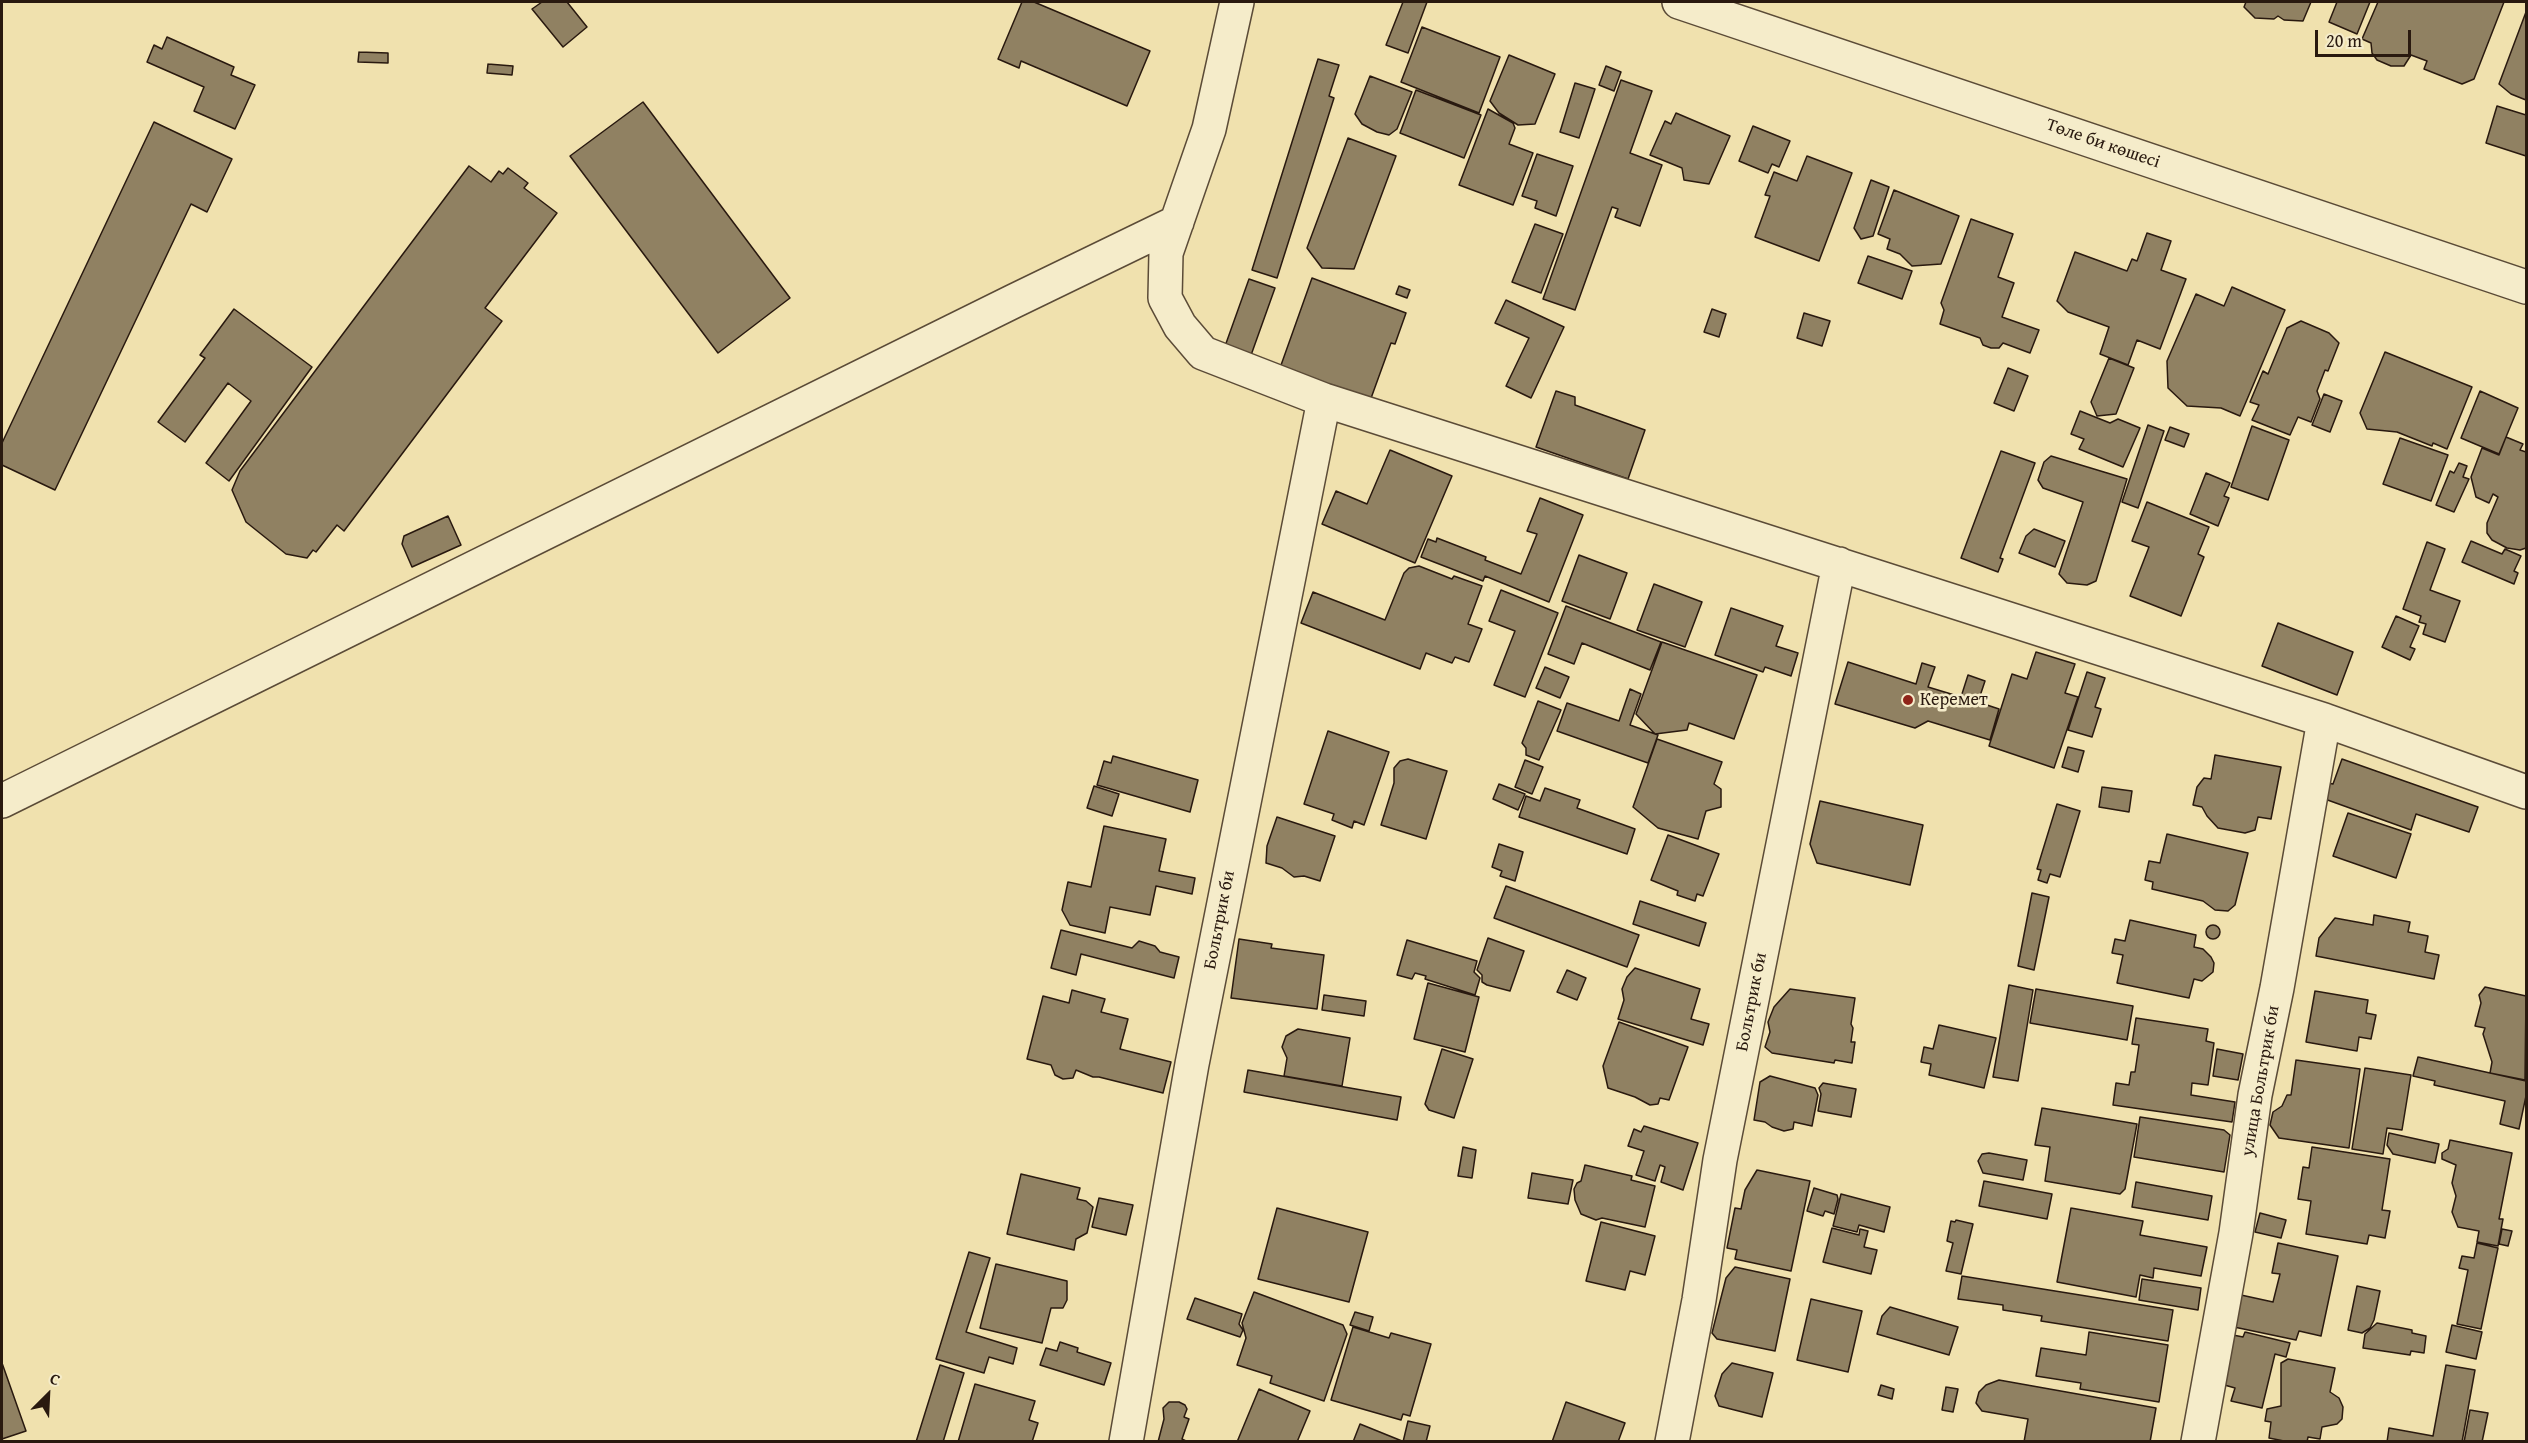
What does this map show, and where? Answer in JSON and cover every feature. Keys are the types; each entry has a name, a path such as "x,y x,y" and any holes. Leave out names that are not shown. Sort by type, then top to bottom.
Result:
{"street":[{"name":"Төле би көшесі","path":"1679,2 2526,287"},
{"path":"1233,3 1209,129 1166,253 1165,298 1180,326 1203,353 1324,400 2324,720 2526,792"},
{"path":"2,801 1177,222"},
{"name":"Больтрик би","path":"1126,1442 1192,1064 1324,400"},
{"name":"Больтрик би","path":"1672,1442 1699,1300 1720,1160 1839,564"},
{"name":"улица Больтрик би","path":"2198,1442 2236,1233 2255,1095 2277,988 2324,720"}],"building":[{"path":"542,2 567,2 587,27 563,47 532,9"},
{"path":"1022,2 1034,2 1150,51 1127,106 1021,61 1019,68 998,59"},
{"path":"1403,2 1427,2 1408,53 1386,45"},
{"path":"2246,2 2311,2 2303,21 2284,20 2278,16 2274,19 2255,18 2244,7"},
{"path":"2337,2 2370,2 2357,34 2329,22"},
{"path":"2378,2 2504,2 2474,79 2462,84 2424,69 2427,61 2411,55 2404,66 2391,66 2377,60 2372,53 2371,43 2362,39"},
{"path":"2526,12 2526,100 2511,94 2499,84"},
{"path":"1422,27 1500,57 1479,113 1401,82"},
{"path":"167,37 234,67 231,75 255,85 235,129 194,111 204,87 147,62 154,45 162,49"},
{"path":"359,52 388,53 388,63 358,62"},
{"path":"1509,55 1555,74 1535,124 1518,125 1499,113 1490,101"},
{"path":"1318,59 1339,65 1329,96 1334,98 1277,278 1252,270"},
{"path":"488,64 513,66 512,75 487,73"},
{"path":"1606,66 1621,72 1614,91 1599,85"},
{"path":"1370,76 1412,92 1397,129 1389,135 1362,124 1355,114"},
{"path":"1621,80 1652,91 1630,153 1662,165 1640,226 1615,217 1618,209 1612,207 1575,310 1543,299"},
{"path":"1575,83 1595,89 1579,138 1560,132"},
{"path":"1416,90 1481,115 1464,158 1400,133"},
{"path":"643,102 790,298 718,353 570,156"},
{"path":"2497,106 2526,115 2526,156 2486,143"},
{"path":"1488,109 1513,123 1515,128 1509,144 1533,153 1513,205 1459,185"},
{"path":"1676,113 1730,136 1709,184 1684,180 1682,168 1650,155 1665,121 1671,124"},
{"path":"154,122 232,159 207,212 191,204 55,490 2,465 2,443"},
{"path":"1753,126 1790,141 1779,167 1772,164 1768,173 1739,161"},
{"path":"1348,138 1396,156 1354,269 1322,268 1307,248"},
{"path":"1537,154 1573,166 1556,216 1535,208 1537,201 1522,196"},
{"path":"1807,156 1852,173 1819,261 1755,237 1770,196 1765,195 1774,172 1797,181"},
{"path":"469,166 491,182 499,171 503,174 508,168 528,183 524,188 557,213 485,308 502,321 344,531 337,525 316,552 313,550 307,558 286,554 246,522 232,490 240,471"},
{"path":"1871,180 1889,187 1873,236 1861,239 1854,228"},
{"path":"1894,190 1959,216 1941,264 1912,266 1900,254 1887,249 1890,239 1878,234"},
{"path":"1971,219 2013,234 1998,277 2014,283 2002,317 2039,330 2030,353 2003,343 1999,348 1991,348 1983,345 1980,338 1940,324 1944,310 1941,303"},
{"path":"1535,224 1563,234 1541,293 1512,282"},
{"path":"2147,233 2171,241 2161,270 2186,279 2160,349 2137,340 2128,365 2100,354 2109,327 2068,312 2057,301 2075,252 2127,271 2132,259 2137,261"},
{"path":"1868,256 1912,271 1902,299 1858,283"},
{"path":"1312,278 1406,313 1395,344 1391,343 1370,401 1280,368"},
{"path":"1249,279 1275,288 1250,358 1224,349"},
{"path":"1399,286 1410,290 1407,298 1396,294"},
{"path":"2232,287 2285,310 2240,416 2221,408 2187,406 2168,388 2167,361 2196,294 2224,306"},
{"path":"1506,300 1564,327 1531,398 1506,386 1529,338 1495,323"},
{"path":"234,309 312,367 229,481 206,463 251,401 228,383 185,442 158,422 205,358 200,355"},
{"path":"1712,309 1726,314 1719,337 1704,332"},
{"path":"1804,313 1830,321 1822,346 1797,338"},
{"path":"2301,321 2329,333 2339,343 2317,391 2320,399 2311,422 2298,417 2290,435 2252,420 2259,405 2250,402 2263,371 2268,374 2287,328"},
{"path":"2385,352 2472,387 2447,449 2433,443 2432,446 2397,432 2367,429 2360,413"},
{"path":"2109,358 2134,368 2116,414 2097,416 2091,402"},
{"path":"2008,368 2028,376 2014,411 1994,403"},
{"path":"1556,391 1575,397 1575,405 1645,430 1628,479 1536,447"},
{"path":"2480,391 2518,408 2499,454 2461,438"},
{"path":"2324,394 2342,401 2330,432 2312,425"},
{"path":"2080,411 2110,423 2118,419 2140,428 2123,467 2079,449 2084,439 2071,434"},
{"path":"2148,425 2164,431 2138,508 2122,502"},
{"path":"2252,426 2289,440 2268,500 2231,487"},
{"path":"2170,427 2189,434 2184,447 2165,440"},
{"path":"2506,437 2523,444 2520,450 2526,452 2526,548 2520,550 2507,548 2492,540 2487,533 2487,523 2498,497 2493,494 2489,503 2476,497 2471,477 2482,448 2499,455"},
{"path":"2400,438 2448,455 2431,501 2383,484"},
{"path":"1390,450 1452,476 1415,563 1322,524 1336,491 1367,504"},
{"path":"2001,451 2035,463 2000,558 2003,559 1998,572 1961,558"},
{"path":"2051,456 2127,479 2096,581 2087,585 2067,583 2059,574 2083,502 2043,488 2038,480 2044,462"},
{"path":"2459,463 2467,466 2463,477 2469,479 2454,512 2436,505 2450,471 2454,473"},
{"path":"2206,473 2230,483 2224,496 2229,498 2218,526 2190,514"},
{"path":"1540,498 1583,515 1549,602 1485,576 1483,581 1421,557 1428,539 1436,542 1437,538 1486,557 1485,560 1521,574 1537,534 1527,531"},
{"path":"2147,502 2209,527 2198,554 2204,557 2181,616 2130,596 2149,547 2132,541"},
{"path":"448,516 461,545 412,567 402,544 404,536"},
{"path":"2034,529 2065,541 2055,567 2019,553 2026,536"},
{"path":"2471,541 2502,554 2505,549 2521,556 2514,571 2518,573 2514,584 2462,562"},
{"path":"2427,542 2445,549 2430,590 2460,601 2445,642 2423,634 2426,624 2419,622 2421,616 2403,609"},
{"path":"1579,555 1627,573 1610,619 1562,601"},
{"path":"1419,566 1452,579 1454,576 1482,586 1468,624 1482,629 1469,662 1455,657 1452,663 1426,653 1420,669 1301,623 1313,592 1385,620 1404,573 1409,568"},
{"path":"1654,584 1702,602 1685,647 1637,630"},
{"path":"1501,590 1558,613 1525,697 1494,685 1515,631 1489,621"},
{"path":"1566,606 1661,642 1650,670 1582,643 1574,664 1548,654"},
{"path":"1731,608 1783,626 1776,646 1798,653 1791,676 1765,667 1763,672 1715,655"},
{"path":"2396,616 2419,626 2410,647 2415,649 2410,660 2382,647"},
{"path":"2278,623 2353,652 2337,695 2262,666"},
{"path":"1662,642 1757,675 1734,739 1689,723 1687,730 1655,734 1636,714"},
{"path":"2036,652 2075,664 2065,693 2078,697 2054,768 1989,746 2012,674 2027,679"},
{"name":"Керемет","path":"1848,662 1916,684 1922,663 1935,667 1928,687 1961,697 1968,675 1985,681 1978,702 1999,709 1990,740 1928,721 1915,728 1835,704"},
{"path":"1545,667 1569,677 1560,698 1536,688"},
{"path":"2087,672 2105,678 2095,707 2101,709 2092,737 2068,730"},
{"path":"1630,689 1641,694 1630,725 1658,735 1648,763 1557,731 1567,703 1619,721"},
{"path":"1538,701 1561,710 1539,760 1526,755 1526,748 1522,743"},
{"path":"1328,731 1389,752 1364,825 1354,821 1352,828 1332,820 1334,814 1304,804"},
{"path":"1657,739 1722,762 1714,784 1721,789 1721,807 1706,811 1698,839 1658,828 1633,807"},
{"path":"2068,747 2084,751 2078,772 2062,767"},
{"path":"2215,755 2281,767 2271,819 2258,817 2255,830 2245,833 2218,828 2202,807 2193,805 2197,787 2204,778 2211,779"},
{"path":"1113,756 1198,780 1190,812 1097,785 1104,761 1111,763"},
{"path":"1408,759 1447,771 1426,839 1381,825 1394,783 1394,768 1400,761"},
{"path":"2342,759 2478,807 2469,832 2416,814 2411,830 2322,798 2328,783 2333,784"},
{"path":"1525,760 1543,767 1532,794 1515,787"},
{"path":"1499,784 1525,794 1518,810 1493,799"},
{"path":"1094,786 1119,794 1112,816 1087,808"},
{"path":"2102,787 2132,791 2129,812 2099,807"},
{"path":"1545,788 1580,800 1577,808 1635,829 1627,854 1519,817 1526,796 1540,801"},
{"path":"1820,801 1923,825 1910,885 1817,863 1810,844"},
{"path":"2057,804 2080,811 2060,877 2050,874 2047,883 2038,880 2041,870 2037,869"},
{"path":"2348,813 2411,834 2396,878 2333,856"},
{"path":"1277,817 1335,836 1320,881 1304,876 1294,877 1282,868 1266,863 1267,846"},
{"path":"1104,826 1166,839 1159,871 1195,878 1192,894 1156,886 1150,915 1110,907 1105,933 1070,925 1062,910 1068,882 1091,887"},
{"path":"2167,834 2248,853 2235,905 2228,911 2215,910 2203,901 2152,889 2153,882 2145,880 2149,861 2160,863"},
{"path":"1668,835 1719,854 1703,896 1697,894 1695,901 1677,895 1678,891 1651,880"},
{"path":"1499,844 1523,852 1515,881 1500,876 1502,871 1492,867"},
{"path":"1506,886 1639,935 1627,967 1494,918"},
{"path":"2032,893 2049,897 2034,970 2018,966"},
{"path":"1640,901 1706,923 1699,946 1633,924"},
{"path":"2374,915 2410,922 2408,932 2428,936 2425,952 2439,955 2434,979 2316,956 2319,938 2335,918 2373,925"},
{"path":"2130,920 2196,935 2194,947 2203,949 2211,957 2214,963 2213,972 2202,981 2194,979 2189,998 2117,983 2123,955 2112,953 2115,939 2125,941"},
{"path":"2213,925 2218,927 2220,932 2218,937 2213,939 2208,937 2206,932 2208,927"},
{"path":"1061,930 1132,948 1139,941 1155,946 1160,952 1179,957 1174,978 1081,954 1076,975 1051,968"},
{"path":"1488,938 1524,951 1510,991 1482,982 1482,975 1477,970"},
{"path":"1239,939 1272,944 1271,948 1324,955 1317,1009 1231,998"},
{"path":"1407,940 1477,961 1474,972 1480,978 1475,995 1425,979 1426,976 1415,973 1412,979 1397,975"},
{"path":"1635,968 1700,989 1691,1019 1709,1024 1703,1045 1618,1019 1624,1000 1622,989 1627,977"},
{"path":"1567,970 1586,978 1577,1000 1557,992"},
{"path":"1428,983 1479,997 1465,1052 1414,1039"},
{"path":"2009,985 2033,990 2018,1081 1993,1077"},
{"path":"2485,987 2526,996 2525,1080 2490,1073 2492,1062 2483,1034 2485,1028 2475,1026 2481,1003 2479,995"},
{"path":"1790,989 1855,998 1851,1024 1853,1028 1851,1042 1855,1042 1852,1063 1835,1060 1834,1063 1772,1053 1765,1047 1770,1032 1768,1022 1774,1007"},
{"path":"2036,989 2133,1006 2127,1040 2030,1023"},
{"path":"1072,990 1105,999 1101,1012 1128,1019 1120,1049 1171,1062 1163,1093 1093,1077 1076,1070 1073,1078 1063,1079 1055,1075 1051,1065 1027,1059 1043,996 1069,1003"},
{"path":"2315,991 2368,1000 2366,1013 2376,1015 2371,1039 2359,1037 2357,1051 2306,1042"},
{"path":"1324,995 1366,1001 1364,1016 1322,1010"},
{"path":"2136,1018 2208,1029 2206,1041 2214,1043 2208,1085 2192,1083 2191,1095 2235,1102 2232,1122 2113,1105 2116,1083 2129,1085 2131,1072 2135,1072 2139,1045 2132,1044"},
{"path":"1619,1022 1688,1047 1669,1100 1660,1098 1658,1104 1650,1105 1608,1088 1603,1066"},
{"path":"1939,1025 1996,1038 1984,1088 1929,1075 1931,1064 1921,1062 1924,1047 1933,1049"},
{"path":"1298,1029 1350,1038 1342,1086 1284,1076 1287,1058 1282,1047 1286,1036"},
{"path":"1442,1049 1473,1059 1454,1118 1429,1110 1425,1104"},
{"path":"2217,1049 2243,1054 2238,1080 2213,1076"},
{"path":"2418,1057 2526,1081 2526,1096 2519,1129 2500,1124 2505,1101 2434,1085 2435,1081 2413,1076"},
{"path":"2296,1060 2360,1069 2349,1148 2279,1138 2270,1125 2273,1112 2282,1106 2287,1095 2291,1095"},
{"path":"2365,1068 2411,1075 2402,1130 2387,1128 2383,1154 2352,1149"},
{"path":"1248,1070 1401,1097 1397,1120 1244,1092"},
{"path":"1770,1076 1815,1088 1818,1095 1812,1126 1794,1122 1793,1129 1784,1131 1765,1122 1754,1120 1760,1082"},
{"path":"1823,1083 1856,1089 1851,1117 1818,1111 1821,1094 1819,1088"},
{"path":"2042,1108 2137,1124 2125,1189 2120,1194 2045,1181 2050,1147 2035,1145"},
{"path":"2140,1117 2224,1130 2230,1135 2224,1172 2134,1157"},
{"path":"1644,1126 1698,1143 1683,1190 1661,1182 1665,1167 1660,1165 1655,1181 1636,1175 1644,1151 1628,1146 1634,1129 1641,1132"},
{"path":"2389,1133 2439,1144 2435,1163 2393,1154 2387,1145"},
{"path":"2450,1140 2512,1153 2499,1219 2503,1219 2498,1246 2477,1242 2479,1231 2458,1227 2452,1212 2456,1196 2452,1183 2456,1165 2442,1159 2442,1153 2448,1149"},
{"path":"1463,1147 1476,1150 1472,1178 1458,1176"},
{"path":"2312,1147 2390,1159 2382,1210 2390,1211 2385,1238 2369,1235 2367,1244 2306,1234 2311,1201 2298,1199 2303,1167 2309,1168"},
{"path":"1989,1153 2027,1160 2023,1180 1983,1173 1978,1161 1982,1154"},
{"path":"1585,1165 1632,1176 1631,1180 1655,1186 1645,1227 1602,1218 1596,1220 1581,1214 1575,1200 1574,1189 1581,1181"},
{"path":"1757,1170 1810,1181 1791,1271 1735,1259 1737,1250 1727,1248 1735,1208 1741,1209 1745,1190"},
{"path":"1532,1173 1573,1180 1568,1204 1528,1198"},
{"path":"1021,1174 1080,1188 1077,1199 1086,1201 1093,1207 1087,1233 1076,1239 1074,1250 1007,1234"},
{"path":"1984,1181 2052,1194 2047,1219 1979,1206"},
{"path":"2136,1182 2212,1196 2208,1220 2132,1207"},
{"path":"1814,1188 1837,1195 1834,1214 1825,1211 1823,1216 1807,1211"},
{"path":"1841,1194 1890,1207 1884,1232 1859,1225 1857,1232 1833,1226"},
{"path":"1099,1198 1133,1205 1126,1235 1092,1227"},
{"path":"1277,1208 1368,1232 1349,1302 1258,1279"},
{"path":"2071,1208 2143,1221 2140,1235 2207,1247 2201,1276 2154,1268 2153,1278 2140,1275 2136,1297 2057,1282"},
{"path":"2260,1213 2286,1220 2281,1238 2255,1232"},
{"path":"1951,1221 1973,1224 1961,1274 1946,1271 1953,1243 1947,1241"},
{"path":"1601,1222 1655,1236 1645,1275 1630,1271 1625,1290 1586,1281"},
{"path":"1832,1228 1859,1235 1860,1229 1868,1231 1864,1247 1877,1250 1871,1274 1823,1262"},
{"path":"2502,1229 2512,1231 2508,1246 2499,1244"},
{"path":"2278,1243 2338,1256 2321,1336 2299,1331 2296,1340 2234,1327 2241,1295 2273,1302 2280,1274 2272,1273"},
{"path":"2477,1243 2498,1248 2481,1329 2457,1324 2468,1270 2459,1268 2462,1256 2474,1258"},
{"path":"969,1252 990,1258 966,1332 1017,1348 1013,1364 989,1357 984,1373 936,1359"},
{"path":"996,1264 1067,1281 1067,1300 1063,1308 1051,1308 1042,1343 980,1328"},
{"path":"1735,1267 1790,1279 1775,1351 1717,1339 1712,1333 1726,1278"},
{"path":"1962,1276 2173,1310 2168,1341 2041,1321 2042,1316 2003,1310 2003,1305 1958,1299"},
{"path":"2142,1279 2201,1288 2198,1310 2139,1300"},
{"path":"2357,1286 2380,1291 2374,1320 2370,1328 2362,1333 2348,1330"},
{"path":"1254,1292 1343,1325 1347,1334 1324,1401 1270,1383 1272,1376 1237,1365 1246,1338 1242,1323"},
{"path":"1195,1298 1242,1314 1239,1324 1243,1330 1240,1337 1187,1319"},
{"path":"1811,1299 1862,1311 1848,1372 1797,1360"},
{"path":"1890,1307 1958,1327 1949,1355 1877,1334 1882,1316"},
{"path":"1355,1312 1373,1317 1369,1331 1350,1325"},
{"path":"2377,1323 2412,1330 2412,1333 2426,1336 2424,1353 2411,1351 2410,1355 2363,1348 2365,1334"},
{"path":"2452,1325 2482,1332 2476,1359 2446,1352"},
{"path":"1353,1327 1389,1338 1391,1333 1431,1344 1410,1416 1403,1414 1401,1420 1331,1400"},
{"path":"2089,1332 2168,1345 2159,1402 2080,1389 2081,1383 2036,1376 2041,1348 2086,1355"},
{"path":"2245,1332 2290,1343 2286,1357 2275,1354 2262,1408 2231,1401 2235,1388 2221,1384 2233,1335 2243,1337"},
{"path":"1060,1342 1078,1348 1077,1352 1111,1363 1104,1385 1040,1365 1046,1348 1057,1351"},
{"path":"2288,1359 2335,1368 2330,1392 2339,1398 2343,1407 2342,1419 2337,1424 2322,1427 2320,1439 2308,1437 2307,1442 2289,1442 2269,1438 2271,1422 2265,1421 2267,1409 2281,1406 2281,1363"},
{"path":"2,1363 26,1431 2,1439"},
{"path":"1732,1363 1773,1373 1762,1417 1719,1406 1715,1396 1722,1374"},
{"path":"940,1365 964,1373 943,1442 916,1442"},
{"path":"2446,1365 2475,1370 2462,1442 2387,1442 2389,1428 2433,1436"},
{"path":"1999,1380 2156,1408 2150,1442 2024,1442 2028,1419 1982,1411 1976,1403 1979,1392 1986,1385"},
{"path":"975,1384 1035,1401 1029,1420 1038,1423 1032,1442 958,1442"},
{"path":"1881,1385 1894,1389 1892,1399 1878,1395"},
{"path":"1946,1387 1958,1389 1953,1412 1942,1410"},
{"path":"1259,1389 1310,1411 1297,1442 1237,1442"},
{"path":"1169,1402 1179,1402 1187,1409 1184,1417 1189,1419 1182,1439 1188,1442 1158,1442 1164,1419 1163,1408"},
{"path":"1566,1402 1625,1423 1618,1442 1552,1442"},
{"path":"2470,1410 2488,1413 2482,1442 2464,1442"},
{"path":"1408,1421 1430,1426 1426,1442 1403,1442"},
{"path":"1360,1424 1402,1441 1402,1442 1353,1442"}],"place":[{"name":"Керемет","path":"1908,700"}]}
